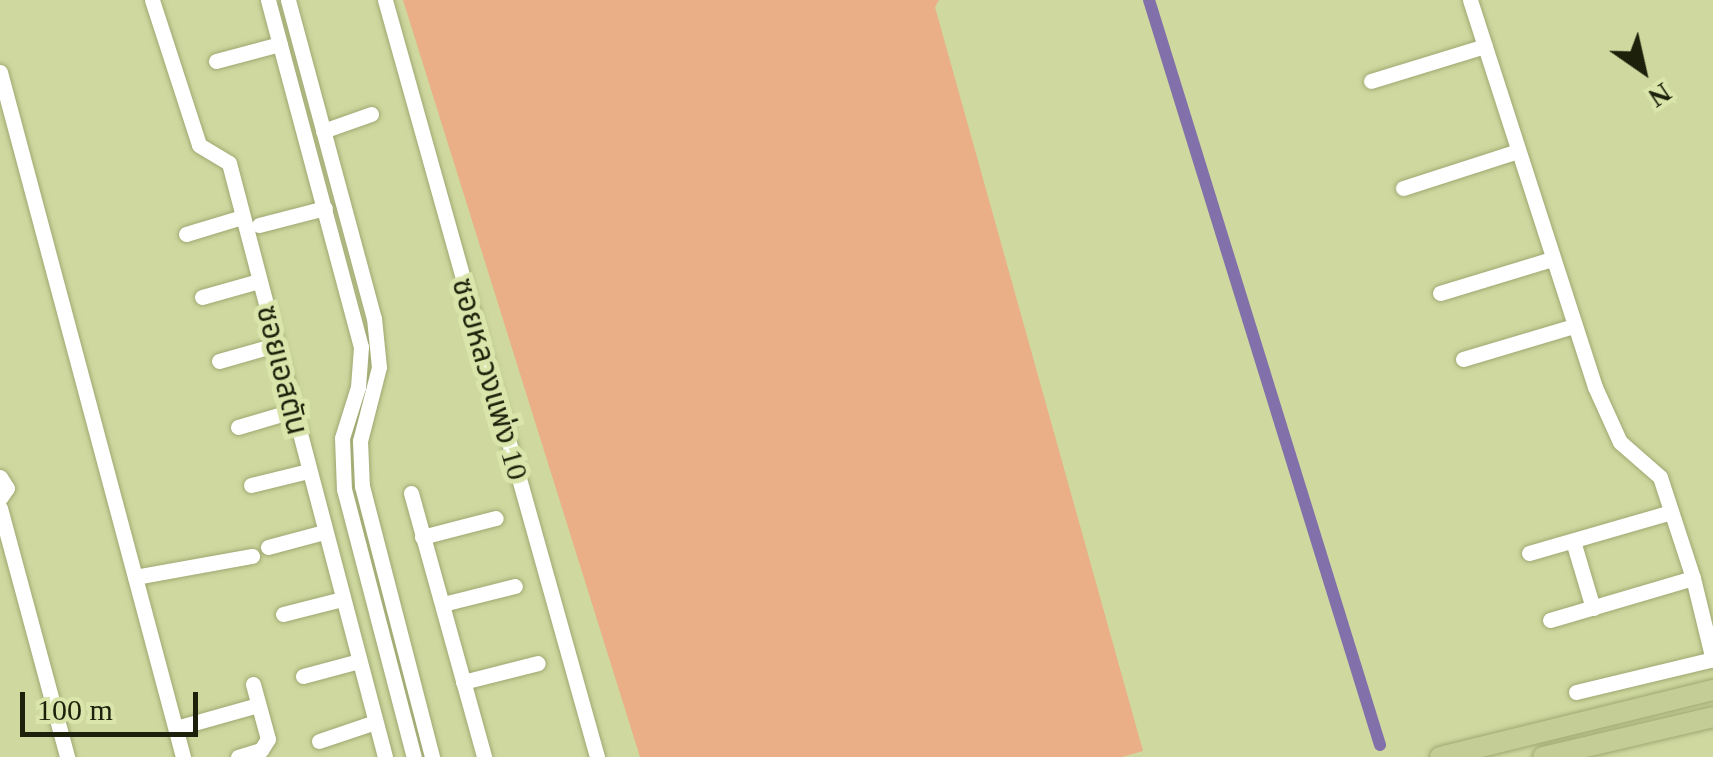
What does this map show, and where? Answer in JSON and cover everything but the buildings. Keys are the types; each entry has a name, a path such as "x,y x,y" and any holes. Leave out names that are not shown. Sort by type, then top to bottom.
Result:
{"main road":[{"path":"1440,757 1713,690"},
{"path":"1543,757 1713,717"}],"street":[{"name":"ซอยเอสตัน","path":"152,0 199,146 229,163 385,757"},
{"path":"268,0 362,347 358,387 342,438 344,489 414,757"},
{"path":"288,0 379,346 375,391 360,441 362,486 432,757"},
{"name":"ซอยหลวงแพ่ง 10","path":"385,0 596,757"},
{"path":"1470,0 1574,326 1616,436 1657,473 1693,578 1713,660 1576,692"},
{"path":"216,62 280,44"},
{"path":"1371,81 1485,46"},
{"path":"0,72 183,757"},
{"path":"323,130 371,114"},
{"path":"1403,188 1518,152"},
{"path":"259,226 325,208"},
{"path":"186,234 242,216"},
{"path":"1440,293 1552,259"},
{"path":"202,297 259,281"},
{"path":"1464,359 1574,326"},
{"path":"219,360 276,345"},
{"path":"238,426 292,411"},
{"path":"251,485 308,470"},
{"path":"0,477 6,488 0,498"},
{"path":"411,493 484,757"},
{"path":"0,508 67,757"},
{"path":"1529,553 1671,512"},
{"path":"422,537 496,518"},
{"path":"268,547 324,532"},
{"path":"1573,540 1594,608"},
{"path":"135,577 252,556"},
{"path":"1550,620 1693,578"},
{"path":"444,604 515,586"},
{"path":"283,614 342,599"},
{"path":"303,676 358,661"},
{"path":"463,682 538,662"},
{"path":"238,757 266,746 253,684"},
{"path":"176,728 258,705"},
{"path":"319,741 375,722"}],"shaded area":[{"path":"403,0 939,0 935,7 1143,751 1122,757 640,757"}],"waterway":[{"path":"1149,0 1380,745"}]}
